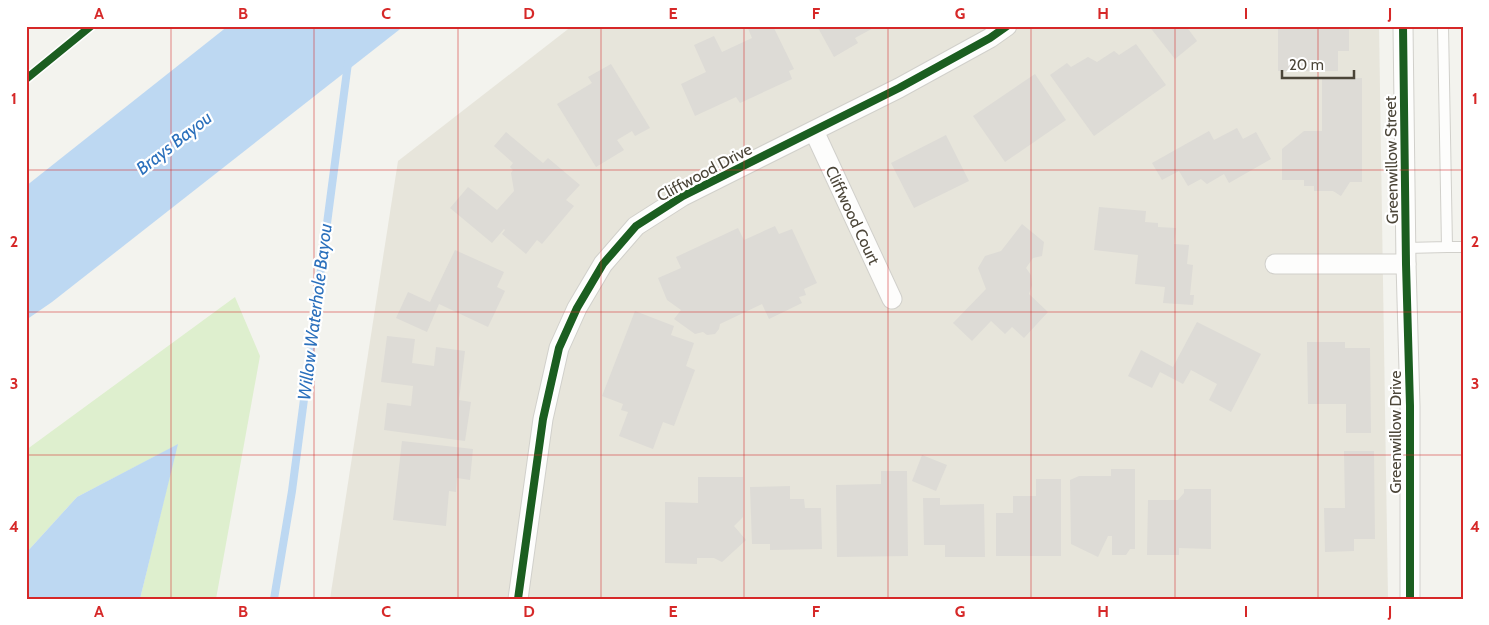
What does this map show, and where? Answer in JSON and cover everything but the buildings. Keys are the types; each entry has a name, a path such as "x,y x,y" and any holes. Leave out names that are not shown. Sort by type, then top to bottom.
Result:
{"street":[{"name":"Cliffwood Drive","path":"518,599 543,419 559,348 576,308 603,264 636,226 683,196 907,84 990,38 1007,26"},
{"name":"Greenwillow Street","path":"1403,26 1406,256"},
{"name":"Cliffwood Court","path":"814,131 892,299"},
{"path":"1275,264 1406,256"},
{"name":"Greenwillow Drive","path":"1406,256 1410,406 1410,599"}],"lane":[{"path":"1443,26 1447,247"},
{"path":"1406,256 1447,247 1463,247"}],"shaded area":[{"path":"572,26 1379,26 1388,599 330,599 398,161"}],"green space":[{"path":"235,297 260,356 216,599 140,599 177,445 77,497 26,553 26,450"}],"water":[{"name":"Brays Bayou","path":"228,26 404,26 52,302 26,320 26,186"},
{"path":"178,444 140,599 26,599 26,553 77,497"}],"waterway":[{"name":"Willow Waterhole Bayou","path":"274,599 292,491 348,63"}],"cycle path":[{"path":"26,79 91,26"},
{"path":"518,599 543,419 559,348 577,308 603,264 636,226 683,196 899,88 990,38 1007,26"},
{"path":"1403,26 1410,406 1410,599"}]}
